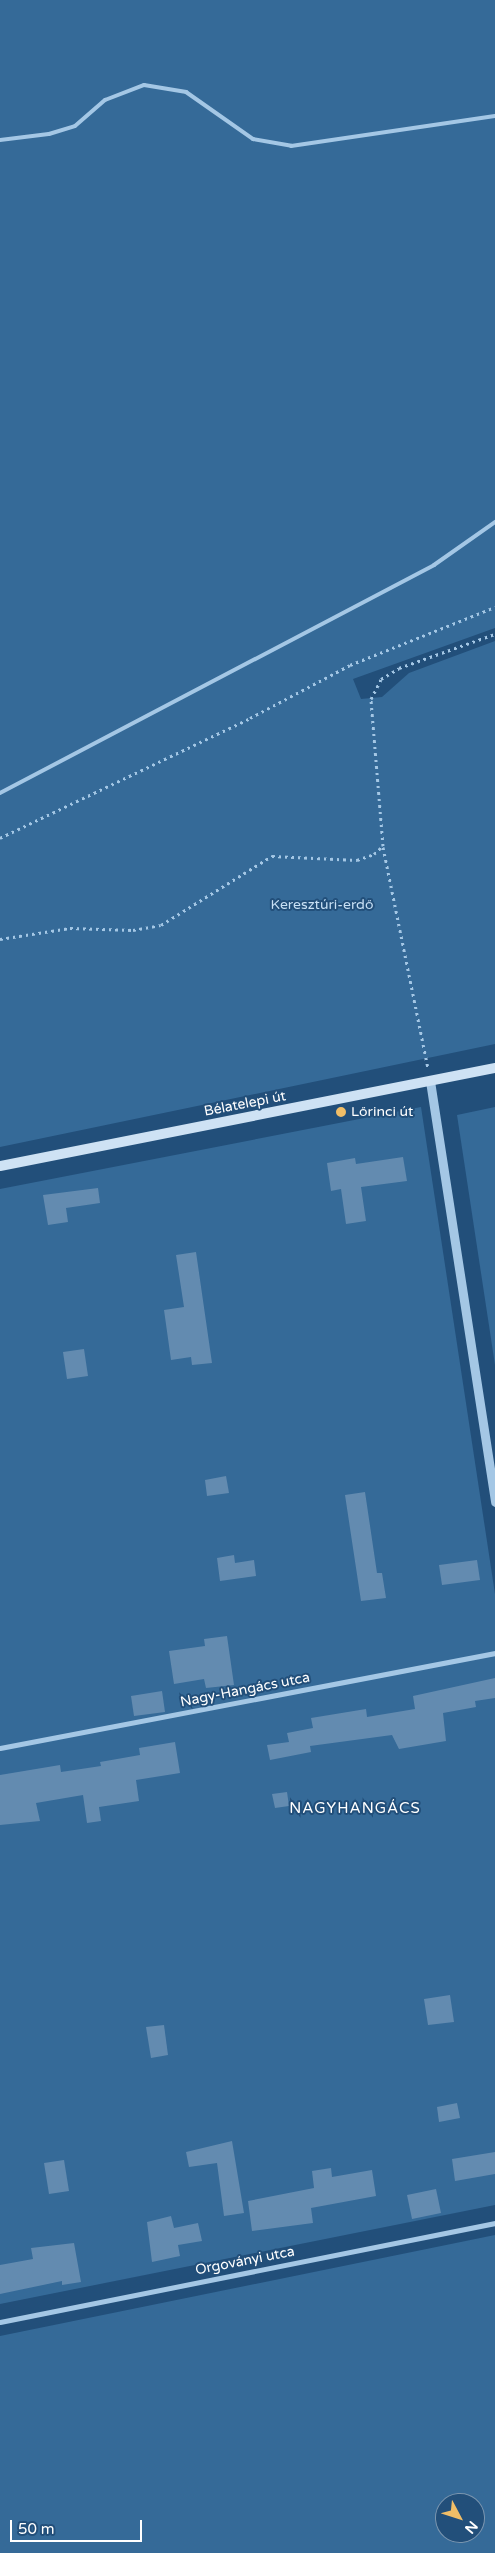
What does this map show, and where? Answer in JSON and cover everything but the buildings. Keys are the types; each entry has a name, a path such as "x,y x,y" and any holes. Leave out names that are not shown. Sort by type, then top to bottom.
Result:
{"main road":[{"name":"Bélatelepi út","path":"0,1166 495,1068"}],"street":[{"path":"430,1081 495,1502"},
{"name":"Nagy-Hangács utca","path":"0,1748 495,1653"},
{"name":"Orgoványi utca","path":"0,2322 495,2223"}],"lane":[{"path":"0,140 48,134 75,126 105,100 144,85 186,92 252,139 291,146 495,116"},
{"path":"0,793 434,564 495,522"}],"path":[{"path":"0,838 179,753 350,665 495,607"},
{"path":"430,1081 383,846 371,699 381,679 399,668 495,634"},
{"path":"0,939 70,928 133,930 161,925 272,856 357,860 383,846"}],"green space":[{"name":"Keresztúri-erdő","path":"0,0 495,0 495,628 353,679 361,699 382,697 409,673 495,641 495,1044 0,1147"},
{"path":"421,1107 495,1594 495,2205 0,2304 0,1189"},
{"path":"495,1107 495,1365 457,1115"},
{"path":"495,2235 495,2553 0,2553 0,2336"}],"place":[{"name":"Lőrinci út","path":"341,1112"}],"district":[{"name":"NAGYHANGÁCS","path":"355,1809"}]}
